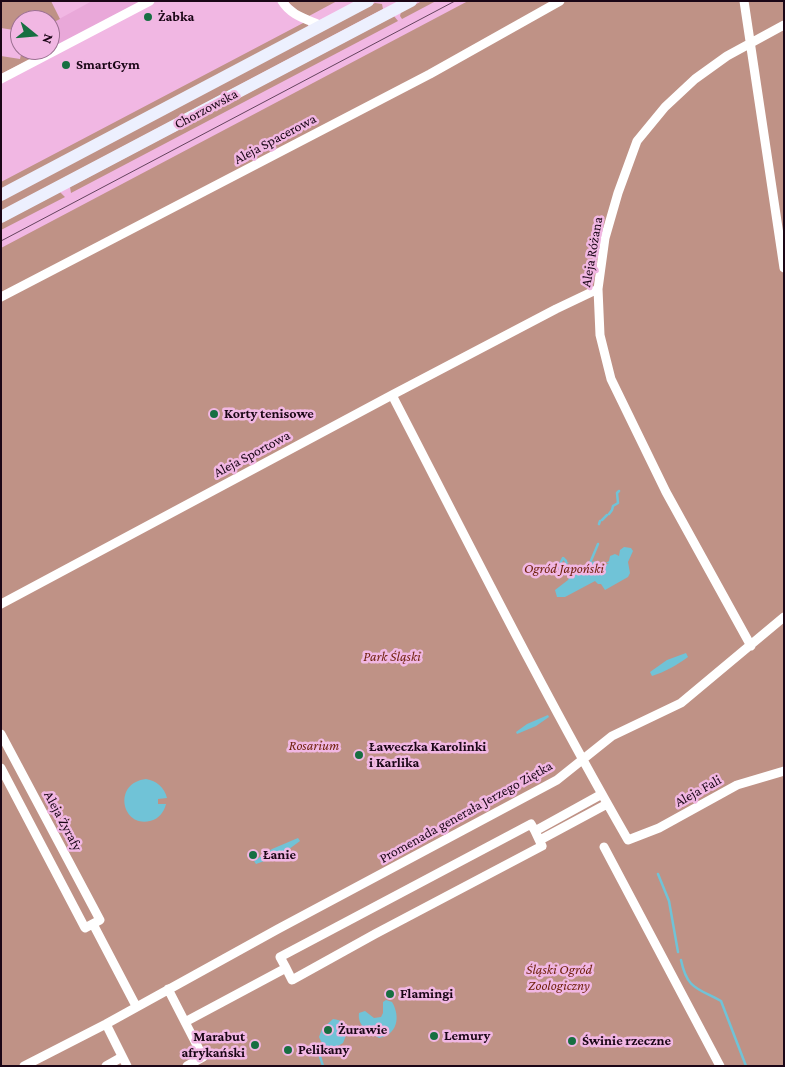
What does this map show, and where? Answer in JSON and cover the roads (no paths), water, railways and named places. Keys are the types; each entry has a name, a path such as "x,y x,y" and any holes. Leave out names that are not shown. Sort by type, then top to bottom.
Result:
{"main road":[{"name":"Chorzowska","path":"1,195 368,1"},
{"name":"Chorzowska","path":"1,217 389,6 411,1"}],"street":[{"path":"1,79 150,1"},
{"path":"282,1 287,9 297,16 322,26"},
{"name":"Aleja Spacerowa","path":"1,297 430,74 560,1"},
{"path":"744,1 784,268"},
{"name":"Aleja Różana","path":"751,646 670,499 611,379 600,335 598,289 605,238 636,141 665,107 695,79 713,65 784,25"},
{"name":"Aleja Sportowa","path":"1,604 392,395 598,289"},
{"path":"392,395 528,660 607,804 540,840"},
{"name":"Promenada generała Jerzego Ziętka","path":"106,1024 136,1006 557,780 612,736 681,703 784,617"},
{"name":"Aleja Żyrafy","path":"1,734 92,924"},
{"path":"1,768 92,924 136,1006"},
{"name":"Aleja Fali","path":"607,804 628,840 659,828 737,784 784,771"},
{"path":"535,831 602,794"},
{"path":"531,824 535,831 542,846 292,980 280,957 531,824"},
{"path":"604,847 720,1066"},
{"path":"186,1022 286,968"},
{"path":"168,989 203,1057 187,1066"},
{"path":"24,1066 106,1024 127,1066"},
{"path":"106,1066 122,1057"}],"waterway":[{"path":"609,514 613,506 618,503 617,493 619,491"},
{"path":"602,520 607,515"},
{"path":"590,563 598,544"},
{"path":"560,564 563,558 566,564"},
{"path":"658,874 669,901 678,952"},
{"path":"681,960 683,970 690,982 699,990 721,1001 746,1066"},
{"path":"347,1033 354,1034 366,1028"},
{"path":"321,1044 318,1050 323,1066"}],"tram line":[{"path":"1,241 455,1"}],"place":[{"name":"Żabka","path":"148,17"},
{"name":"SmartGym","path":"66,65"},
{"name":"Korty tenisowe","path":"214,414"},
{"name":"Ławeczka Karolinki i Karlika","path":"359,755"},
{"name":"Łanie","path":"253,855"},
{"name":"Flamingi","path":"390,994"},
{"name":"Żurawie","path":"328,1030"},
{"name":"Lemury","path":"434,1036"},
{"name":"Świnie rzeczne","path":"572,1041"},
{"name":"Marabut afrykański","path":"255,1045"},
{"name":"Pelikany","path":"288,1050"}],"park label":[{"name":"Ogród Japoński","path":"564,569"},
{"name":"Park Śląski","path":"392,657"},
{"name":"Rosarium","path":"314,746"},
{"name":"Śląski Ogród Zoologiczny","path":"559,978"}]}
